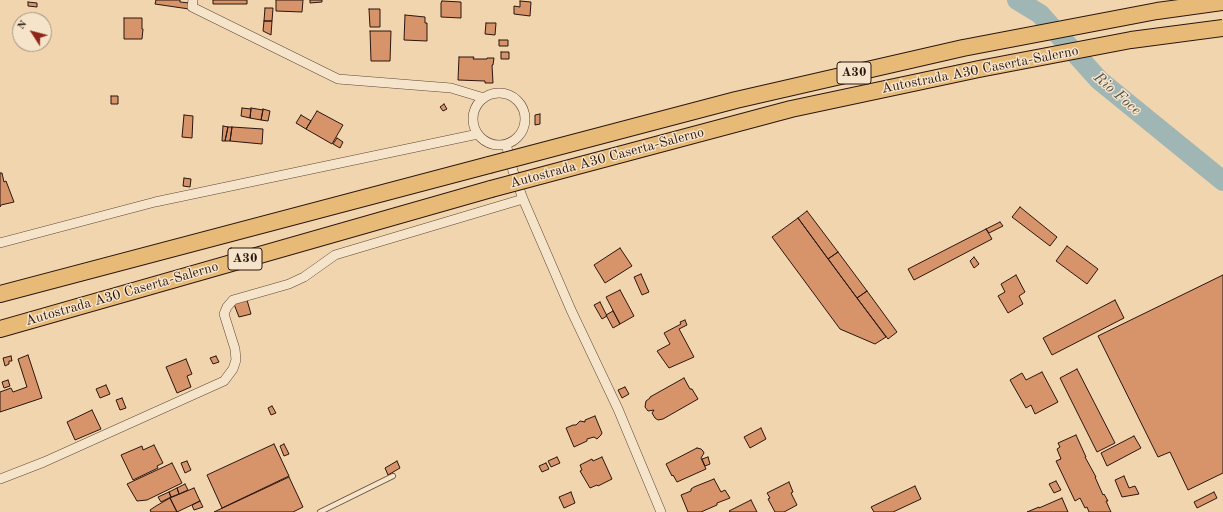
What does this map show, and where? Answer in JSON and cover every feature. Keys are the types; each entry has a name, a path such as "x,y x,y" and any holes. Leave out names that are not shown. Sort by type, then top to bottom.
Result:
{"highway":[{"name":"Autostrada A30 Caserta-Salerno","path":"0,294 736,100 963,48 1157,11 1223,2"},
{"name":"Autostrada A30 Caserta-Salerno","path":"0,329 491,189 791,109 979,69 1131,40 1223,28"}],"street":[{"path":"193,0 192,7 338,79 451,88 484,98"},
{"path":"491,94 505,94 516,99 522,106 525,114 525,123 522,132 517,138 506,144 500,145 492,144 484,140 478,134 474,126 474,111 484,98 491,94"},
{"path":"0,243 155,202 478,134"},
{"path":"506,144 522,199 570,310 618,409 661,512"},
{"path":"0,479 51,459 224,381 233,369 236,360 235,349 224,314 227,307 233,300 289,284 304,277 335,255 522,199"}],"lane":[{"path":"320,512 393,476"}],"building":[{"path":"156,0 180,0 180,2 190,3 189,9 155,4"},
{"path":"213,0 247,0 247,4 213,4"},
{"path":"276,0 303,0 302,12 276,11"},
{"path":"310,0 322,0 322,2 310,3"},
{"path":"442,1 461,2 461,18 441,17"},
{"path":"520,1 531,2 530,16 514,14 514,6 520,7"},
{"path":"28,2 37,3 37,7 28,6"},
{"path":"265,8 273,8 272,21 264,21"},
{"path":"369,9 380,9 380,27 370,27"},
{"path":"405,15 425,17 425,23 427,23 427,41 404,40"},
{"path":"124,18 142,18 142,39 124,39"},
{"path":"264,21 272,21 271,35 263,31"},
{"path":"486,23 496,23 495,35 485,34"},
{"path":"370,31 391,31 390,61 371,61"},
{"path":"499,40 508,40 508,46 499,46"},
{"path":"501,52 509,52 509,59 501,59"},
{"path":"459,57 474,57 473,59 494,58 492,65 493,83 485,83 485,81 458,80"},
{"path":"111,96 118,96 118,104 111,104"},
{"path":"444,104 447,109 443,111 440,107"},
{"path":"242,108 251,109 250,118 241,116"},
{"path":"251,108 263,110 261,120 250,118"},
{"path":"263,109 270,111 268,121 261,120"},
{"path":"317,111 343,125 332,144 306,129"},
{"path":"540,114 540,124 535,125 535,115"},
{"path":"184,115 193,116 192,138 182,137"},
{"path":"301,115 311,121 306,129 296,123"},
{"path":"223,126 228,127 225,141 222,141"},
{"path":"228,127 232,127 230,141 225,141"},
{"path":"232,127 263,129 262,144 230,141"},
{"path":"337,138 343,142 340,148 333,144"},
{"path":"0,173 2,173 4,182 6,181 14,202 1,205 0,207"},
{"path":"184,178 191,179 190,187 183,186"},
{"path":"1020,207 1057,237 1050,246 1012,217"},
{"path":"807,211 838,252 828,259 798,218"},
{"path":"798,218 886,337 875,344 840,329 772,237"},
{"path":"1000,222 1003,226 989,233 986,229"},
{"path":"986,229 992,239 914,280 908,269"},
{"path":"1067,246 1098,269 1087,284 1056,261"},
{"path":"620,248 632,266 605,283 594,265"},
{"path":"838,252 867,291 857,298 828,259"},
{"path":"974,257 979,264 974,268 970,261"},
{"path":"641,274 649,292 642,295 634,277"},
{"path":"1016,275 1025,292 1019,296 1023,304 1008,313 998,296 1005,292 1001,284"},
{"path":"1223,275 1223,473 1188,490 1170,452 1158,457 1098,336"},
{"path":"620,290 634,316 620,324 606,297"},
{"path":"867,291 897,332 888,339 857,298"},
{"path":"247,300 251,314 239,317 234,304"},
{"path":"1115,300 1124,318 1052,355 1043,338"},
{"path":"600,302 607,316 602,319 594,305"},
{"path":"613,311 620,324 613,328 606,315"},
{"path":"685,320 687,325 679,329 694,357 669,368 657,351 670,344 664,333 681,324 680,322"},
{"path":"28,355 42,398 0,412 0,392 11,388 13,392 27,387 18,359"},
{"path":"11,356 12,361 9,361 9,364 5,366 3,358"},
{"path":"216,356 219,362 213,364 210,358"},
{"path":"186,359 192,374 187,376 191,387 177,393 166,367"},
{"path":"1077,369 1115,443 1097,452 1060,378"},
{"path":"1042,372 1058,402 1035,414 1031,405 1026,408 1010,380 1022,373 1026,380"},
{"path":"684,378 698,399 663,419 658,420 655,418 652,413 654,410 648,411 645,407 646,401 650,397"},
{"path":"8,380 10,386 4,388 2,382"},
{"path":"106,385 110,394 100,398 96,389"},
{"path":"625,387 629,394 622,398 618,390"},
{"path":"122,398 126,408 120,410 116,400"},
{"path":"272,406 276,413 271,415 268,408"},
{"path":"92,410 101,429 75,440 67,422"},
{"path":"595,416 602,433 601,435 597,439 594,437 587,439 587,441 574,447 566,428 576,425 580,421 585,422 585,420"},
{"path":"761,428 766,439 750,448 744,437"},
{"path":"1076,435 1103,495 1104,494 1108,501 1106,501 1111,512 1089,512 1087,507 1085,508 1080,498 1075,501 1056,461 1061,459 1057,449 1060,447 1058,443"},
{"path":"1134,436 1141,448 1107,466 1101,453"},
{"path":"274,444 289,476 222,508 207,475"},
{"path":"284,444 289,454 284,456 280,446"},
{"path":"154,445 163,463 157,466 158,468 133,480 121,455 142,446 143,450"},
{"path":"697,448 701,449 704,453 701,458 706,469 677,482 666,464"},
{"path":"557,457 560,463 551,467 548,461"},
{"path":"602,457 612,479 590,488 580,471 582,470 580,465 592,459 593,461"},
{"path":"708,457 710,464 705,466 702,459"},
{"path":"187,461 191,470 185,473 181,463"},
{"path":"397,461 400,468 388,475 385,468"},
{"path":"172,463 182,483 147,500 137,501 127,484"},
{"path":"546,463 549,469 542,472 539,466"},
{"path":"1124,476 1129,488 1135,486 1139,494 1122,497 1115,480"},
{"path":"289,477 303,507 293,512 214,512"},
{"path":"714,479 721,492 725,490 730,498 701,512 688,512 681,495 691,491 694,487"},
{"path":"1056,481 1061,490 1054,493 1049,484"},
{"path":"789,482 793,492 791,493 797,505 784,512 775,512 768,499 770,498 767,493"},
{"path":"185,484 188,490 179,494 177,488"},
{"path":"915,486 921,499 893,512 874,512 871,507"},
{"path":"177,488 179,494 171,497 169,492"},
{"path":"194,488 200,501 177,512 170,498"},
{"path":"169,492 171,497 161,502 158,497"},
{"path":"571,492 575,503 564,508 559,497"},
{"path":"1214,492 1217,498 1197,508 1194,502"},
{"path":"170,498 177,512 151,512 150,510"},
{"path":"1062,498 1068,512 1027,512 1039,508"},
{"path":"751,500 757,512 729,511"},
{"path":"200,501 203,507 194,510 192,505"}],"waterway":[{"name":"Rio Foce","path":"1017,0 1040,14 1099,80 1223,181"}]}
